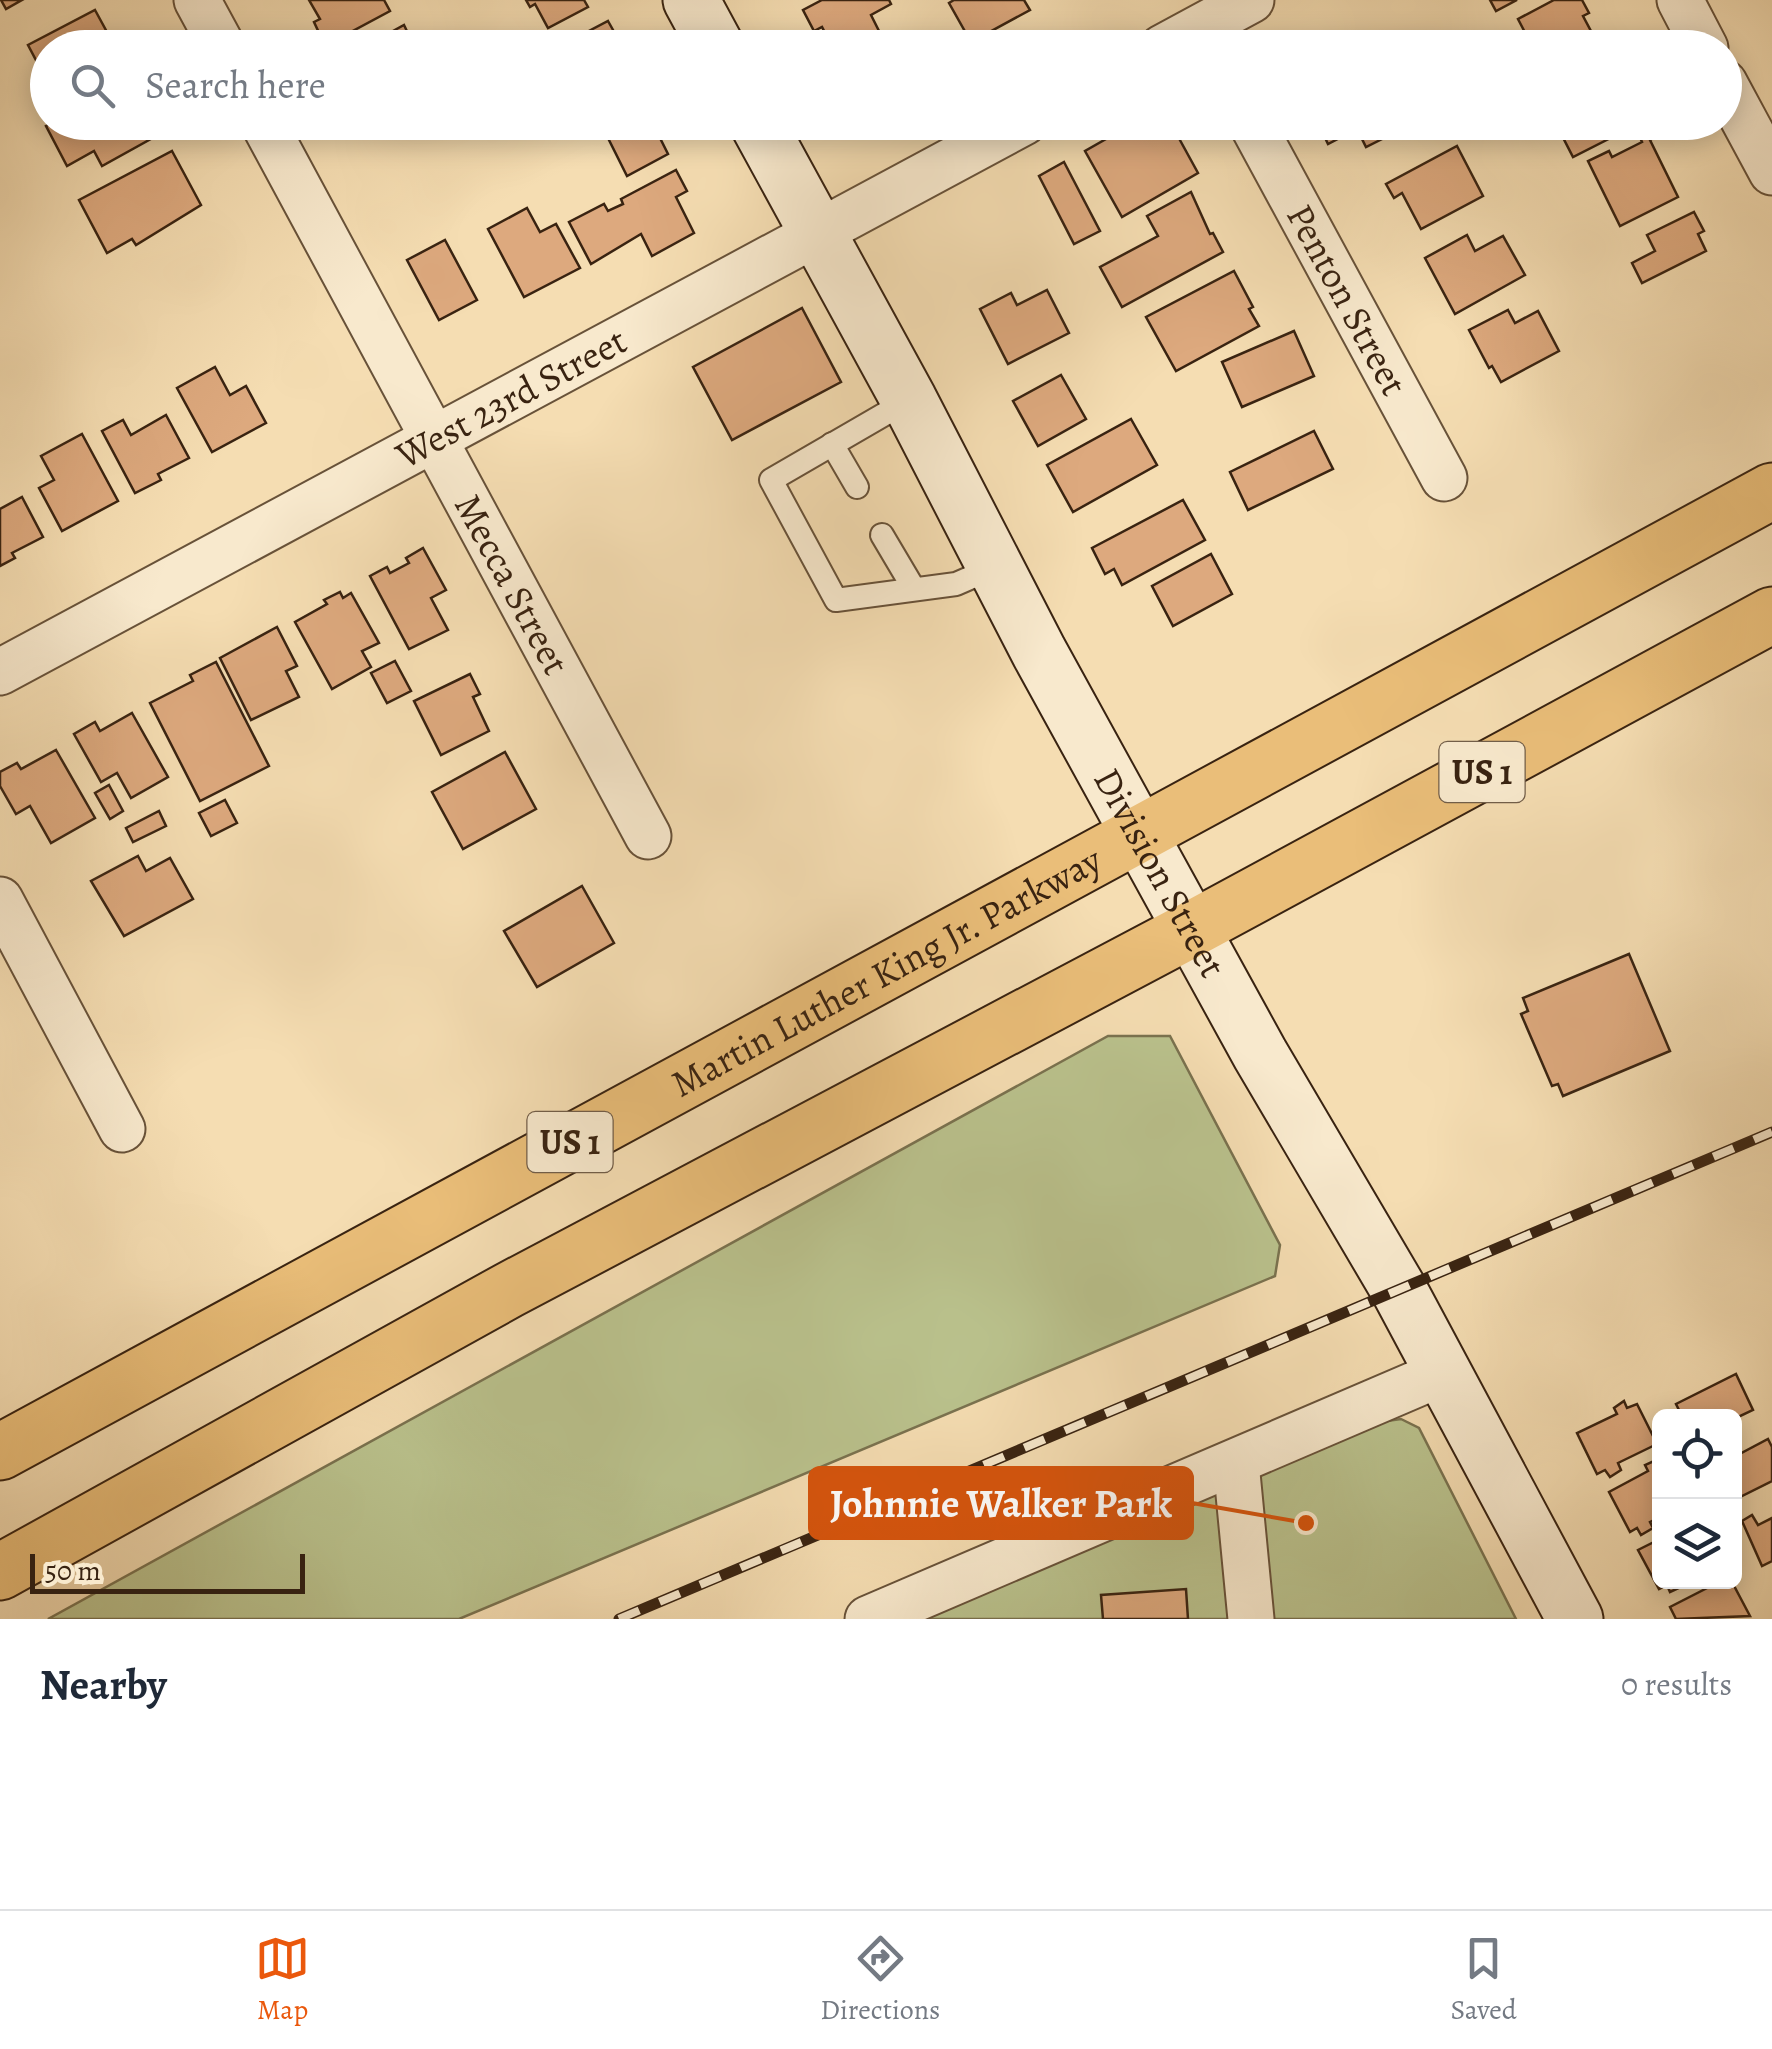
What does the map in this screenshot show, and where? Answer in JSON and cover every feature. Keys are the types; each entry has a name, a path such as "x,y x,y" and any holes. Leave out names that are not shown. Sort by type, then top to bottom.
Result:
{"highway":[{"name":"Martin Luther King Jr. Parkway","path":"0,1452 1772,491"},
{"name":"US 1","path":"0,1572 508,1290 1192,929 1772,615"}],"street":[{"path":"197,0 213,30"},
{"path":"691,0 707,30"},
{"path":"1191,30 1251,0"},
{"path":"1680,0 1696,30"},
{"path":"1742,116 1772,172"},
{"name":"Mecca Street","path":"273,140 648,836"},
{"name":"Division Street","path":"767,140 1260,1054 1399,1290 1575,1619"},
{"name":"West 23rd Street","path":"0,672 991,140"},
{"name":"Penton Street","path":"1261,140 1444,478"},
{"path":"0,900 122,1129"},
{"path":"868,1619 1442,1373"},
{"path":"1236,1463 1251,1619"}],"lane":[{"path":"909,400 772,480 836,600 956,584 995,568"},
{"path":"832,444 856,487"},
{"path":"882,535 914,589"}],"green space":[{"path":"1108,1036 1170,1036 1280,1245 1275,1276 459,1619 48,1619"},
{"path":"1401,1419 1419,1428 1516,1619 918,1619 1387,1421"}],"building":[{"path":"1,0 22,0 6,9"},
{"path":"309,0 384,0 390,11 354,30 318,30 314,22 320,19"},
{"path":"526,0 584,0 588,7 548,28 535,4 530,7"},
{"path":"822,0 889,0 891,4 871,15 878,30 813,30 803,10"},
{"path":"1024,0 1030,10 993,30 964,30 949,3"},
{"path":"1490,0 1517,0 1496,11"},
{"path":"1554,0 1582,0 1589,13 1583,16 1590,30 1524,30 1518,19"},
{"path":"95,10 106,30 57,30"},
{"path":"608,21 613,30 591,30"},
{"path":"53,140 149,140 102,166 94,151 67,166"},
{"path":"609,140 661,140 668,154 627,176"},
{"path":"1104,140 1180,140 1198,173 1122,217 1085,151"},
{"path":"1564,140 1607,140 1573,157"},
{"path":"1650,140 1678,197 1620,226 1588,161 1609,151 1612,157"},
{"path":"1457,146 1483,196 1421,229 1402,193 1394,198 1386,184"},
{"path":"172,151 201,205 136,245 132,239 107,253 79,200"},
{"path":"1064,162 1100,231 1074,244 1039,176"},
{"path":"676,170 687,191 676,197 694,233 652,256 641,234 591,264 569,222 604,204 608,211 623,204 621,199"},
{"path":"1191,192 1223,252 1122,307 1100,267 1158,236 1147,216"},
{"path":"527,208 540,232 556,224 580,268 524,297 488,229"},
{"path":"1694,212 1704,231 1698,234 1706,251 1642,283 1632,263 1655,251 1647,235"},
{"path":"1467,235 1475,251 1503,236 1525,275 1455,314 1425,258"},
{"path":"445,240 477,300 439,320 407,260"},
{"path":"1234,271 1259,326 1176,371 1146,317"},
{"path":"1047,290 1069,333 1008,364 980,309 1011,293 1017,305"},
{"path":"802,308 841,382 732,440 693,367"},
{"path":"1508,310 1515,323 1538,311 1559,351 1501,382 1469,330"},
{"path":"1294,331 1314,376 1242,407 1222,362"},
{"path":"215,367 230,395 246,386 266,423 212,452 177,388"},
{"path":"1061,375 1086,419 1038,446 1013,401"},
{"path":"166,415 189,458 158,474 161,480 135,493 102,431 123,420 131,435"},
{"path":"1131,419 1157,465 1073,512 1047,465"},
{"path":"1314,431 1333,469 1248,510 1230,472"},
{"path":"82,434 118,501 62,531 39,488 54,480 41,456"},
{"path":"22,497 43,537 12,553 15,558 0,566 0,509"},
{"path":"1183,500 1205,540 1122,585 1114,569 1105,574 1092,548"},
{"path":"423,548 446,590 431,598 448,630 409,649 370,576 387,567 390,573 409,563 406,558"},
{"path":"1211,554 1232,594 1173,626 1152,586"},
{"path":"340,592 343,598 351,593 379,643 362,651 371,667 332,689 295,622"},
{"path":"277,627 297,666 286,671 299,697 251,720 220,658"},
{"path":"395,661 411,691 387,703 371,673"},
{"path":"216,662 269,766 200,801 150,703 193,681 190,675"},
{"path":"470,674 480,694 473,697 489,731 441,755 414,701"},
{"path":"132,713 168,777 131,798 117,773 101,782 74,734 95,722 100,731"},
{"path":"56,750 95,818 51,843 30,806 16,814 0,786 0,772 17,763 21,769"},
{"path":"505,752 536,809 463,849 432,792"},
{"path":"109,785 123,811 110,819 95,793"},
{"path":"225,800 237,823 211,836 199,813"},
{"path":"159,811 166,826 133,842 126,828"},
{"path":"138,856 146,871 170,858 193,899 124,936 91,881"},
{"path":"582,886 614,943 537,987 504,931"},
{"path":"1629,954 1670,1051 1563,1096 1558,1084 1552,1086 1521,1014 1528,1011 1523,998"},
{"path":"1736,1374 1753,1410 1742,1415 1742,1409 1678,1409 1676,1404"},
{"path":"1624,1401 1627,1408 1637,1404 1652,1434 1652,1446 1618,1463 1621,1470 1610,1477 1605,1470 1597,1474 1577,1433 1617,1414 1614,1408"},
{"path":"1768,1439 1772,1447 1772,1481 1742,1496 1742,1453"},
{"path":"1652,1462 1652,1529 1641,1535 1637,1528 1630,1532 1609,1492 1648,1471 1645,1465"},
{"path":"1752,1515 1758,1525 1772,1518 1772,1561 1762,1566 1742,1521"},
{"path":"1652,1543 1652,1576 1638,1550"},
{"path":"1186,1589 1188,1619 1103,1619 1101,1595"},
{"path":"1705,1589 1736,1589 1750,1616 1676,1619 1670,1607"}],"railway":[{"path":"619,1619 1772,1132"}],"place":[{"name":"Johnnie Walker Park","path":"1306,1523"}]}
